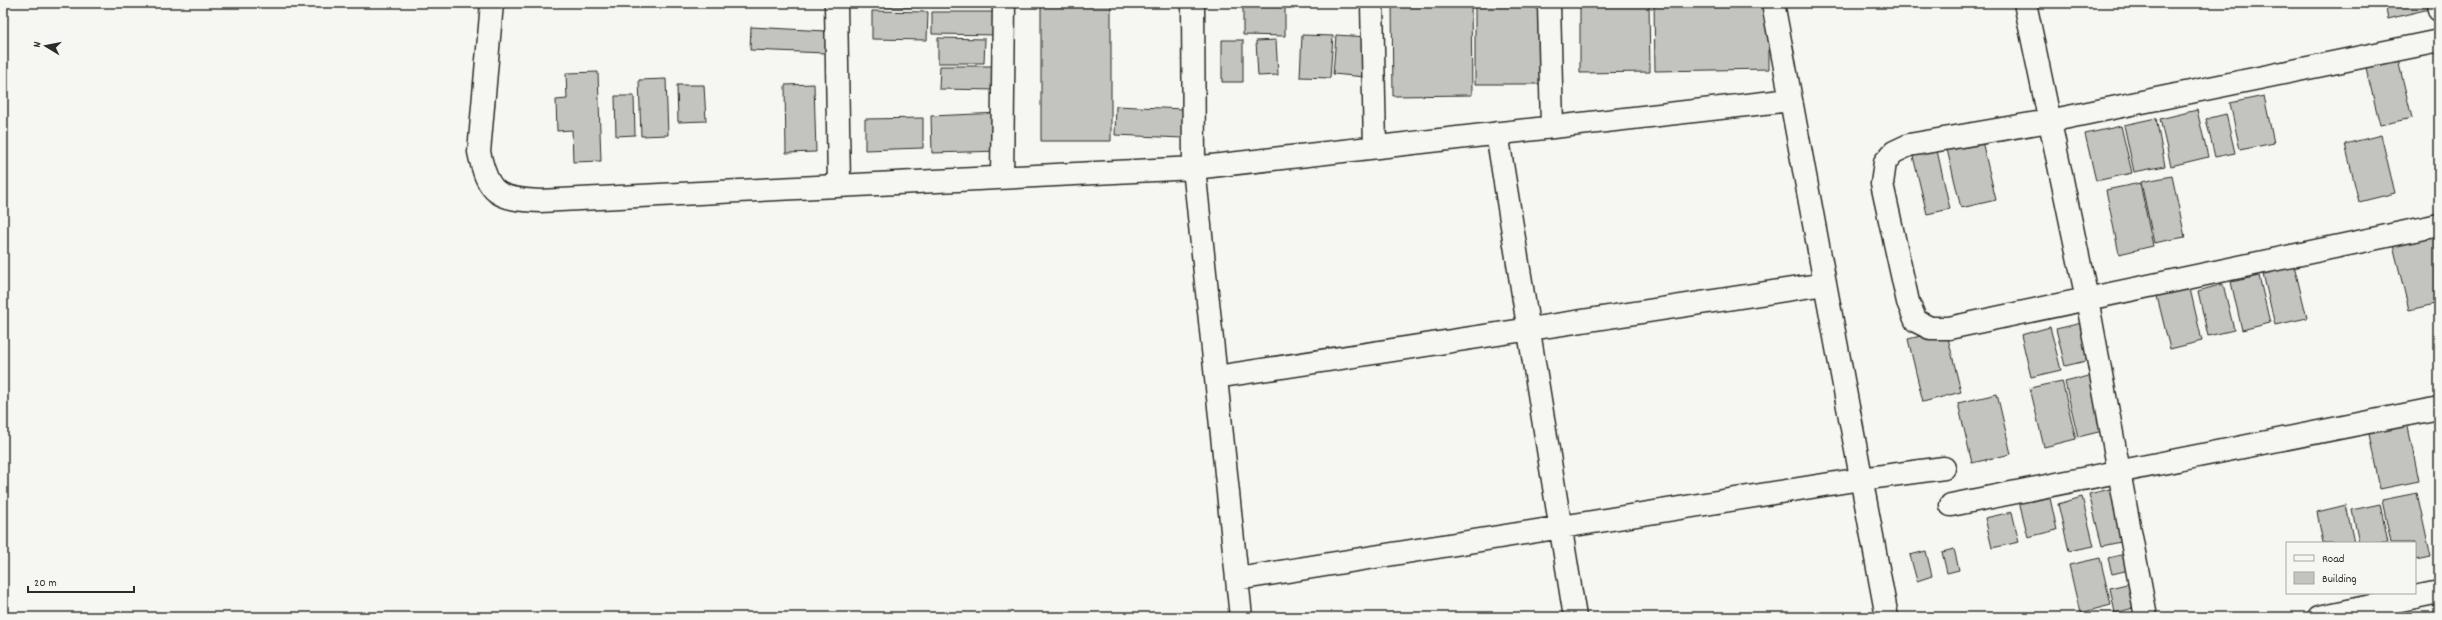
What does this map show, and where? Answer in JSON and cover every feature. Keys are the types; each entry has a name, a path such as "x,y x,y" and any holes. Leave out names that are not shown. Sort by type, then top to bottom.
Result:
{"street":[{"path":"492,3 479,152 483,174 493,191 514,200 540,201 1194,168 1791,100"},
{"path":"836,3 839,186"},
{"path":"1002,177 1004,3"},
{"path":"1193,3 1194,168 1241,617"},
{"path":"1372,3 1375,147"},
{"path":"1549,3 1552,127"},
{"path":"1773,3 1887,617"},
{"path":"2025,3 2087,299 2146,617"},
{"path":"2438,3 2439,10"},
{"path":"2439,41 2049,121 1909,145 1894,152 1885,162 1882,184 1908,302 1916,321 1930,328 1949,328 2439,225"},
{"path":"1497,134 1575,617"},
{"path":"1216,377 1825,284"},
{"path":"1951,505 2439,408"},
{"path":"1237,579 1861,479 1944,468"},
{"path":"2319,617 2439,592"}],"building":[{"path":"874,3 921,3 921,7 874,7"},
{"path":"932,3 989,3 989,7 932,7"},
{"path":"1041,3 1111,3 1111,141 1041,141"},
{"path":"1392,3 1471,3 1472,95 1393,96"},
{"path":"1475,3 1540,3 1540,84 1475,84"},
{"path":"1580,3 1649,3 1650,72 1580,73"},
{"path":"1654,3 1769,3 1769,69 1655,71"},
{"path":"2385,3 2428,3 2429,9 2388,19"},
{"path":"1243,6 1285,7 1285,36 1243,35"},
{"path":"872,11 928,12 927,40 872,39"},
{"path":"932,12 1000,12 1000,35 932,34"},
{"path":"751,27 826,31 825,53 750,50"},
{"path":"1302,35 1333,36 1330,78 1300,77"},
{"path":"1336,35 1368,37 1365,77 1333,74"},
{"path":"938,38 985,39 984,63 938,63"},
{"path":"1222,40 1243,40 1243,82 1222,82"},
{"path":"1276,40 1278,75 1258,76 1256,41"},
{"path":"2398,60 2412,118 2380,125 2366,68"},
{"path":"940,66 998,66 998,90 939,89"},
{"path":"598,72 601,161 573,162 572,130 557,131 556,100 567,99 566,73"},
{"path":"666,79 668,135 641,136 639,80"},
{"path":"814,84 816,152 786,153 785,85"},
{"path":"677,85 704,85 706,121 678,122"},
{"path":"615,96 634,96 635,135 616,136"},
{"path":"2264,96 2274,143 2240,150 2230,103"},
{"path":"1116,106 1184,109 1183,138 1115,135"},
{"path":"2197,110 2208,157 2171,166 2160,119"},
{"path":"1000,113 1001,151 932,153 931,116"},
{"path":"2226,114 2235,153 2215,157 2206,119"},
{"path":"923,118 923,148 865,150 865,119"},
{"path":"2156,118 2165,166 2134,172 2124,125"},
{"path":"2121,126 2132,173 2096,181 2085,134"},
{"path":"2381,135 2395,193 2359,202 2345,144"},
{"path":"1981,137 1996,200 1961,208 1946,145"},
{"path":"1936,146 1950,209 1927,214 1912,152"},
{"path":"2172,176 2185,237 2154,243 2141,182"},
{"path":"2140,183 2153,246 2119,254 2106,190"},
{"path":"2439,225 2439,303 2409,310 2391,237"},
{"path":"2293,261 2307,318 2275,325 2262,269"},
{"path":"2259,276 2270,323 2242,330 2231,282"},
{"path":"2188,280 2202,341 2170,349 2155,288"},
{"path":"2223,284 2234,330 2208,336 2198,291"},
{"path":"2090,321 2098,358 2065,366 2056,329"},
{"path":"2050,327 2061,370 2031,377 2021,335"},
{"path":"1946,330 1961,392 1923,402 1908,339"},
{"path":"2101,373 2115,428 2078,437 2065,382"},
{"path":"2062,381 2076,439 2044,447 2030,388"},
{"path":"1997,394 2011,454 1972,463 1958,403"},
{"path":"2407,422 2419,481 2380,489 2368,429"},
{"path":"2123,486 2135,539 2102,546 2089,494"},
{"path":"2048,489 2057,530 2028,537 2018,497"},
{"path":"2417,493 2431,557 2416,560 2416,542 2391,542 2382,500"},
{"path":"2082,497 2094,546 2069,551 2058,504"},
{"path":"2380,504 2388,542 2359,542 2352,510"},
{"path":"2346,505 2354,542 2323,542 2317,512"},
{"path":"2012,512 2019,542 1992,548 1985,518"},
{"path":"1954,549 1959,570 1947,573 1942,552"},
{"path":"1926,551 1932,576 1917,581 1910,555"},
{"path":"2138,551 2142,567 2112,574 2108,558"},
{"path":"2100,558 2111,605 2080,613 2069,565"},
{"path":"2139,581 2145,605 2115,613 2110,588"}]}
